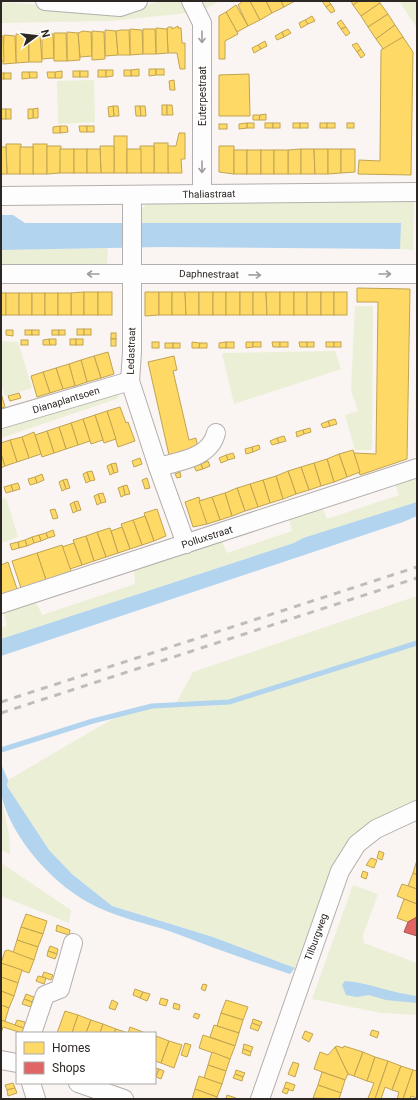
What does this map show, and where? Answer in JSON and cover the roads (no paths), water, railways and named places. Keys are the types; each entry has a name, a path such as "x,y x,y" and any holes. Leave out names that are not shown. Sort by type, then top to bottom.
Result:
{"street":[{"path":"45,1 120,7 138,1"},
{"name":"Euterpestraat","path":"191,1 202,23 202,193"},
{"name":"Thaliastraat","path":"1,196 132,196 202,193 417,192"},
{"name":"Ledastraat","path":"132,196 132,352 130,381 158,467 186,544"},
{"name":"Daphnestraat","path":"1,274 417,274"},
{"name":"Dianaplantsoen","path":"1,419 130,381"},
{"path":"158,467 203,454 211,447 216,433"},
{"name":"Polluxstraat","path":"1,604 415,468"},
{"name":"Tilburgweg","path":"260,1099 340,872 357,844 376,829 417,810"},
{"path":"32,1032 45,995 60,989 73,943"},
{"path":"1,1060 16,1063"},
{"path":"31,1084 36,1099"},
{"path":"81,1084 124,1099"}],"water":[{"path":"1,215 13,215 25,223 401,223 400,249 161,247 1,250"},
{"path":"417,502 417,516 403,522 1,656 1,639 294,543 303,538"},
{"path":"1,764 8,780 7,786 49,850 72,874 112,906 213,937 295,968 290,974 169,931 115,914 97,907 66,888 37,860 14,828 6,811 1,794"},
{"path":"345,981 417,996 417,1003 386,1000 369,995 357,997 346,995 342,985"}],"waterway":[{"path":"1,750 93,721 152,706 229,702 417,643"}],"railway":[{"path":"1,702 417,567"},
{"path":"1,713 417,578"}]}
